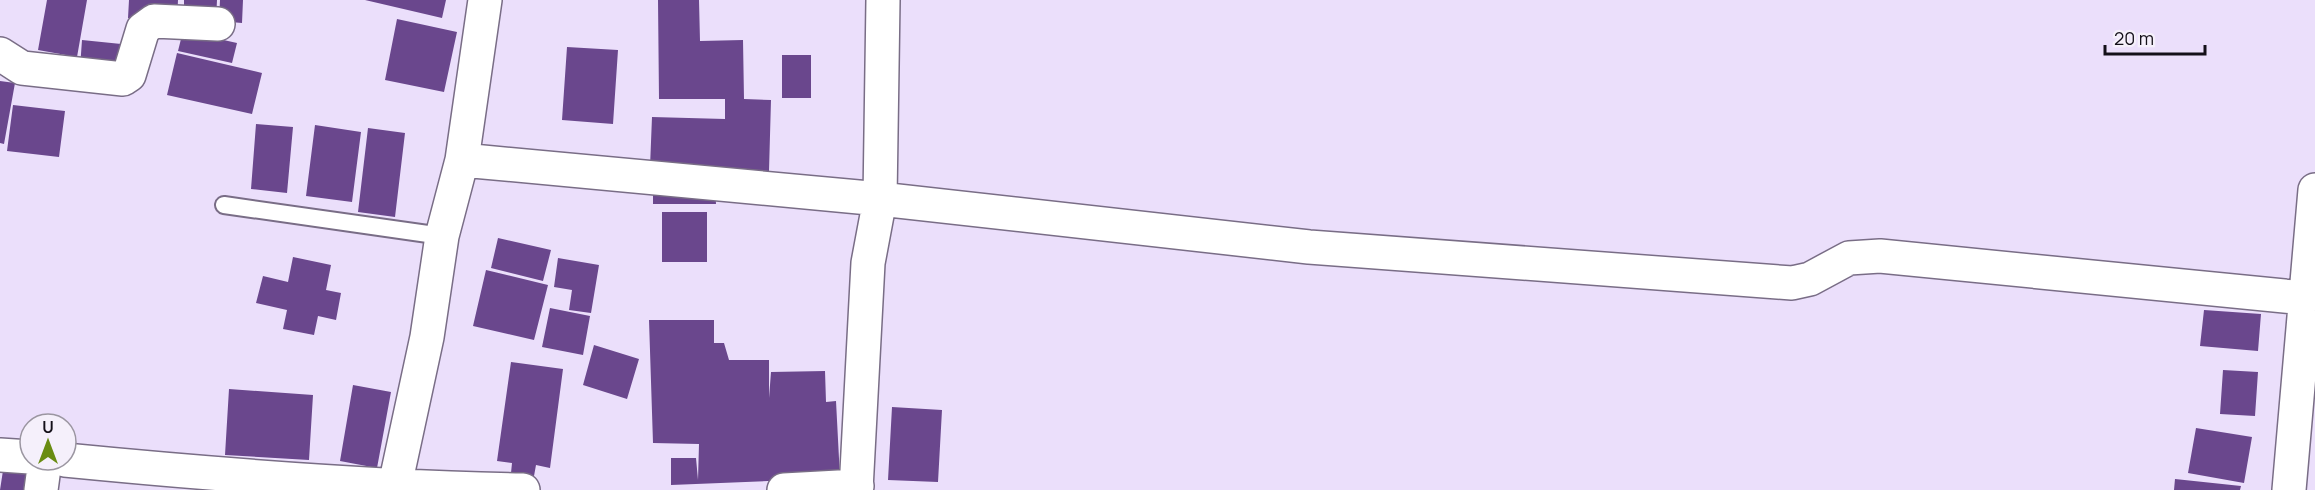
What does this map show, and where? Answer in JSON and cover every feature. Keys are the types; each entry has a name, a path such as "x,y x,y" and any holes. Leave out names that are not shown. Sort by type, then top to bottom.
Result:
{"street":[{"path":"394,489 427,337 442,236 462,160 485,0"},
{"path":"784,490 856,488 868,263 880,199 883,0"},
{"path":"0,54 22,68 123,79 129,75 143,29 154,21 218,24"},
{"path":"462,160 880,199 1309,247 1792,284 1810,279 1849,258 1880,256 2308,286"},
{"path":"2289,490 2315,190"},
{"path":"0,455 18,456"},
{"path":"78,461 255,479 394,489 523,490"},
{"path":"41,490 43,472"}],"lane":[{"path":"224,205 442,236"}],"building":[{"path":"47,0 87,0 77,57 38,50"},
{"path":"129,0 178,0 177,20 128,18"},
{"path":"184,0 217,0 216,20 184,19"},
{"path":"220,0 243,0 242,23 219,21"},
{"path":"365,0 446,0 442,18"},
{"path":"658,0 699,0 700,41 743,40 744,99 771,100 769,171 650,167 652,117 725,119 725,99 659,99"},
{"path":"397,19 457,32 444,92 385,80"},
{"path":"183,31 237,43 232,63 178,51"},
{"path":"82,40 131,45 128,73 80,68"},
{"path":"567,47 618,50 613,124 562,120"},
{"path":"177,53 262,73 252,114 167,95"},
{"path":"782,55 811,55 811,98 782,98"},
{"path":"0,81 15,83 4,144 0,143"},
{"path":"13,105 65,111 59,157 7,151"},
{"path":"256,124 293,127 287,193 251,189"},
{"path":"315,125 361,132 352,202 306,196"},
{"path":"368,128 405,133 395,217 358,212"},
{"path":"653,186 715,186 716,204 653,204"},
{"path":"662,212 707,212 707,262 662,262"},
{"path":"498,238 551,250 543,281 491,268"},
{"path":"293,257 331,265 326,290 341,293 336,320 318,316 314,335 283,329 287,310 256,303 263,276 288,282"},
{"path":"558,258 599,265 591,313 569,310 572,290 554,287"},
{"path":"486,270 548,285 534,340 473,326"},
{"path":"550,308 590,316 583,355 542,347"},
{"path":"2204,310 2261,314 2258,351 2200,346"},
{"path":"649,320 714,320 714,343 724,343 729,360 769,360 769,398 771,372 825,371 826,402 836,401 840,478 671,485 671,458 696,458 698,480 699,444 653,443"},
{"path":"594,345 639,359 627,399 583,385"},
{"path":"511,362 563,369 550,468 536,465 534,476 511,473 512,463 497,461"},
{"path":"2223,370 2258,372 2255,416 2220,414"},
{"path":"353,385 391,392 377,468 340,461"},
{"path":"229,389 313,395 309,460 225,455"},
{"path":"892,407 942,410 938,482 888,480"},
{"path":"2196,428 2252,437 2244,483 2188,473"},
{"path":"4,464 18,466 18,472 40,472 37,490 0,490"},
{"path":"2175,479 2241,486 2240,490 2174,490"}]}
